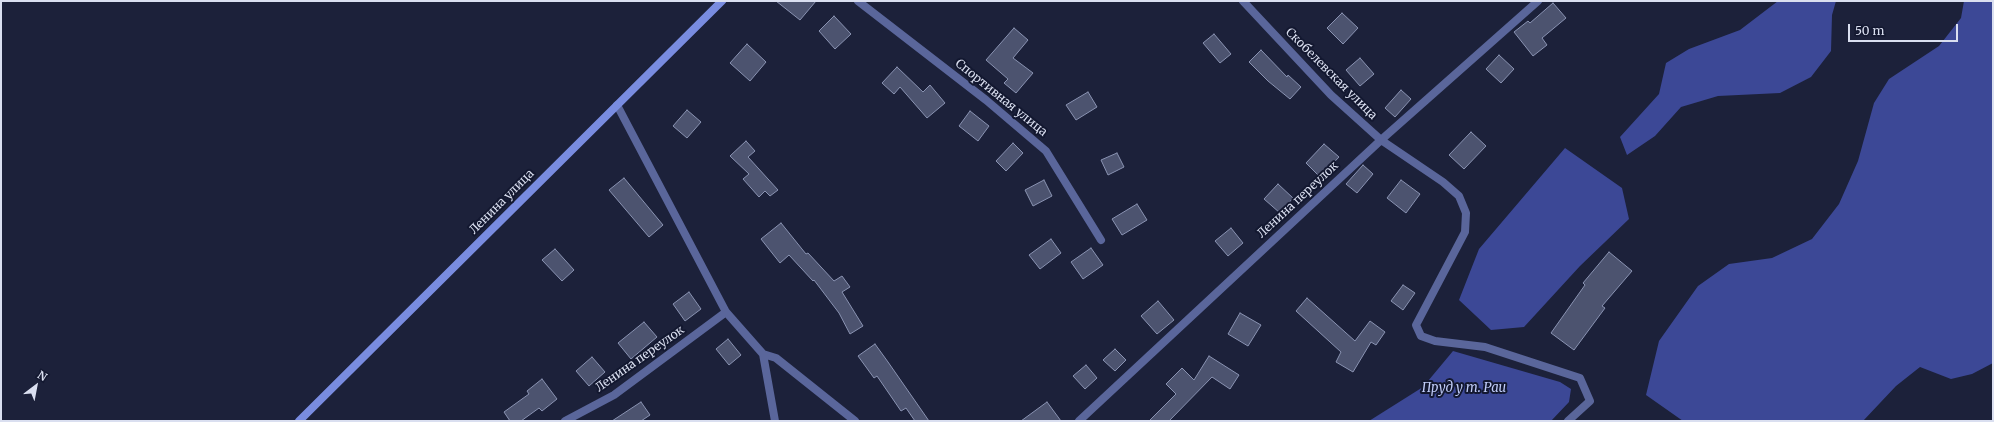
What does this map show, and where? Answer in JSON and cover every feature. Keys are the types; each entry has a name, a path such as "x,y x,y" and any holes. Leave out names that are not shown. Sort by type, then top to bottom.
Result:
{"street":[{"name":"Ленина улица","path":"299,421 722,1"},
{"name":"Спортивная улица","path":"858,1 986,100 1046,151 1101,240"},
{"name":"Скобелевская улица","path":"1243,1 1331,94 1381,140 1443,182 1459,196 1466,213 1465,232 1416,325 1422,336 1435,342 1485,347 1580,378 1590,401 1568,421"},
{"name":"Ленина переулок","path":"1079,421 1381,140 1538,1"},
{"path":"617,105 726,312 763,354 775,421"},
{"name":"Ленина переулок","path":"565,421 614,395 726,312"},
{"path":"763,354 776,358 855,421"}],"water":[{"path":"1778,1 1836,1 1832,15 1831,51 1811,77 1780,93 1718,96 1681,107 1655,136 1627,155 1620,137 1659,94 1666,63 1689,49 1740,30"},
{"path":"1964,1 1993,1 1993,363 1972,374 1951,379 1920,367 1896,386 1863,421 1683,421 1646,395 1659,341 1698,286 1729,264 1772,258 1812,239 1839,204 1858,161 1874,103 1889,79 1939,46 1961,18"},
{"path":"1565,148 1622,188 1629,219 1580,266 1524,327 1491,330 1459,300 1479,249"},
{"name":"Пруд у т. Раи","path":"1453,351 1560,382 1571,389 1569,402 1551,421 1369,421 1423,387"}],"building":[{"path":"776,1 816,1 800,20"},
{"path":"1553,3 1566,18 1542,38 1547,45 1533,56 1514,32 1528,21 1530,23"},
{"path":"1342,13 1358,28 1343,44 1327,28"},
{"path":"834,16 851,34 835,49 819,31"},
{"path":"1014,28 1028,40 1013,58 1033,73 1016,93 1004,83 1008,79 986,60"},
{"path":"1214,34 1231,54 1220,63 1203,43"},
{"path":"747,44 766,62 750,81 730,63"},
{"path":"1261,50 1287,77 1288,75 1301,87 1290,99 1268,81 1249,62"},
{"path":"1499,55 1514,69 1501,83 1486,69"},
{"path":"1360,58 1374,74 1360,86 1346,70"},
{"path":"897,67 923,92 930,85 945,103 927,118 900,87 894,94 882,83"},
{"path":"1401,90 1411,99 1395,117 1385,108"},
{"path":"1088,92 1097,107 1076,120 1066,105"},
{"path":"687,110 701,122 687,138 673,126"},
{"path":"970,111 989,126 978,141 959,126"},
{"path":"1471,132 1486,146 1464,169 1449,155"},
{"path":"746,141 755,151 748,157 778,190 770,196 765,191 759,197 743,179 749,174 730,156"},
{"path":"1013,143 1023,153 1006,171 996,161"},
{"path":"1324,144 1339,157 1320,177 1306,163"},
{"path":"1117,153 1124,167 1108,175 1101,160"},
{"path":"1363,165 1373,174 1357,193 1346,184"},
{"path":"624,178 663,225 649,237 609,190"},
{"path":"1044,180 1052,196 1033,206 1025,190"},
{"path":"1401,180 1420,194 1406,213 1387,198"},
{"path":"1278,184 1293,198 1280,213 1264,199"},
{"path":"1137,204 1147,220 1122,235 1112,219"},
{"path":"781,223 806,254 808,253 834,281 842,276 850,287 842,292 863,326 850,334 839,313 814,280 813,281 789,255 780,263 761,239"},
{"path":"1231,228 1243,243 1228,256 1215,241"},
{"path":"1051,239 1061,253 1040,269 1029,255"},
{"path":"1091,248 1103,265 1083,279 1071,262"},
{"path":"555,249 574,270 562,281 542,260"},
{"path":"1609,252 1632,271 1602,306 1605,308 1574,350 1551,333 1585,285 1583,283"},
{"path":"1403,285 1415,293 1403,310 1391,301"},
{"path":"689,292 701,309 685,321 673,304"},
{"path":"1307,298 1355,341 1370,321 1385,332 1376,345 1371,342 1353,372 1336,362 1341,352 1296,311"},
{"path":"1158,301 1174,320 1157,334 1141,316"},
{"path":"1240,313 1261,325 1248,346 1228,334"},
{"path":"644,322 657,337 631,359 618,343"},
{"path":"728,339 741,355 729,365 716,349"},
{"path":"875,344 929,421 915,421 906,408 901,411 877,376 874,378 858,356"},
{"path":"1115,349 1126,360 1115,371 1103,360"},
{"path":"1209,356 1239,375 1230,389 1212,377 1169,421 1149,421 1176,394 1166,384 1182,368 1194,380"},
{"path":"592,357 605,372 589,386 576,371"},
{"path":"1086,365 1097,378 1085,389 1073,376"},
{"path":"542,379 557,399 542,411 539,408 521,421 510,421 504,412 529,394 527,391"},
{"path":"641,402 650,415 641,421 612,421"},
{"path":"1047,402 1061,421 1021,421"}]}
